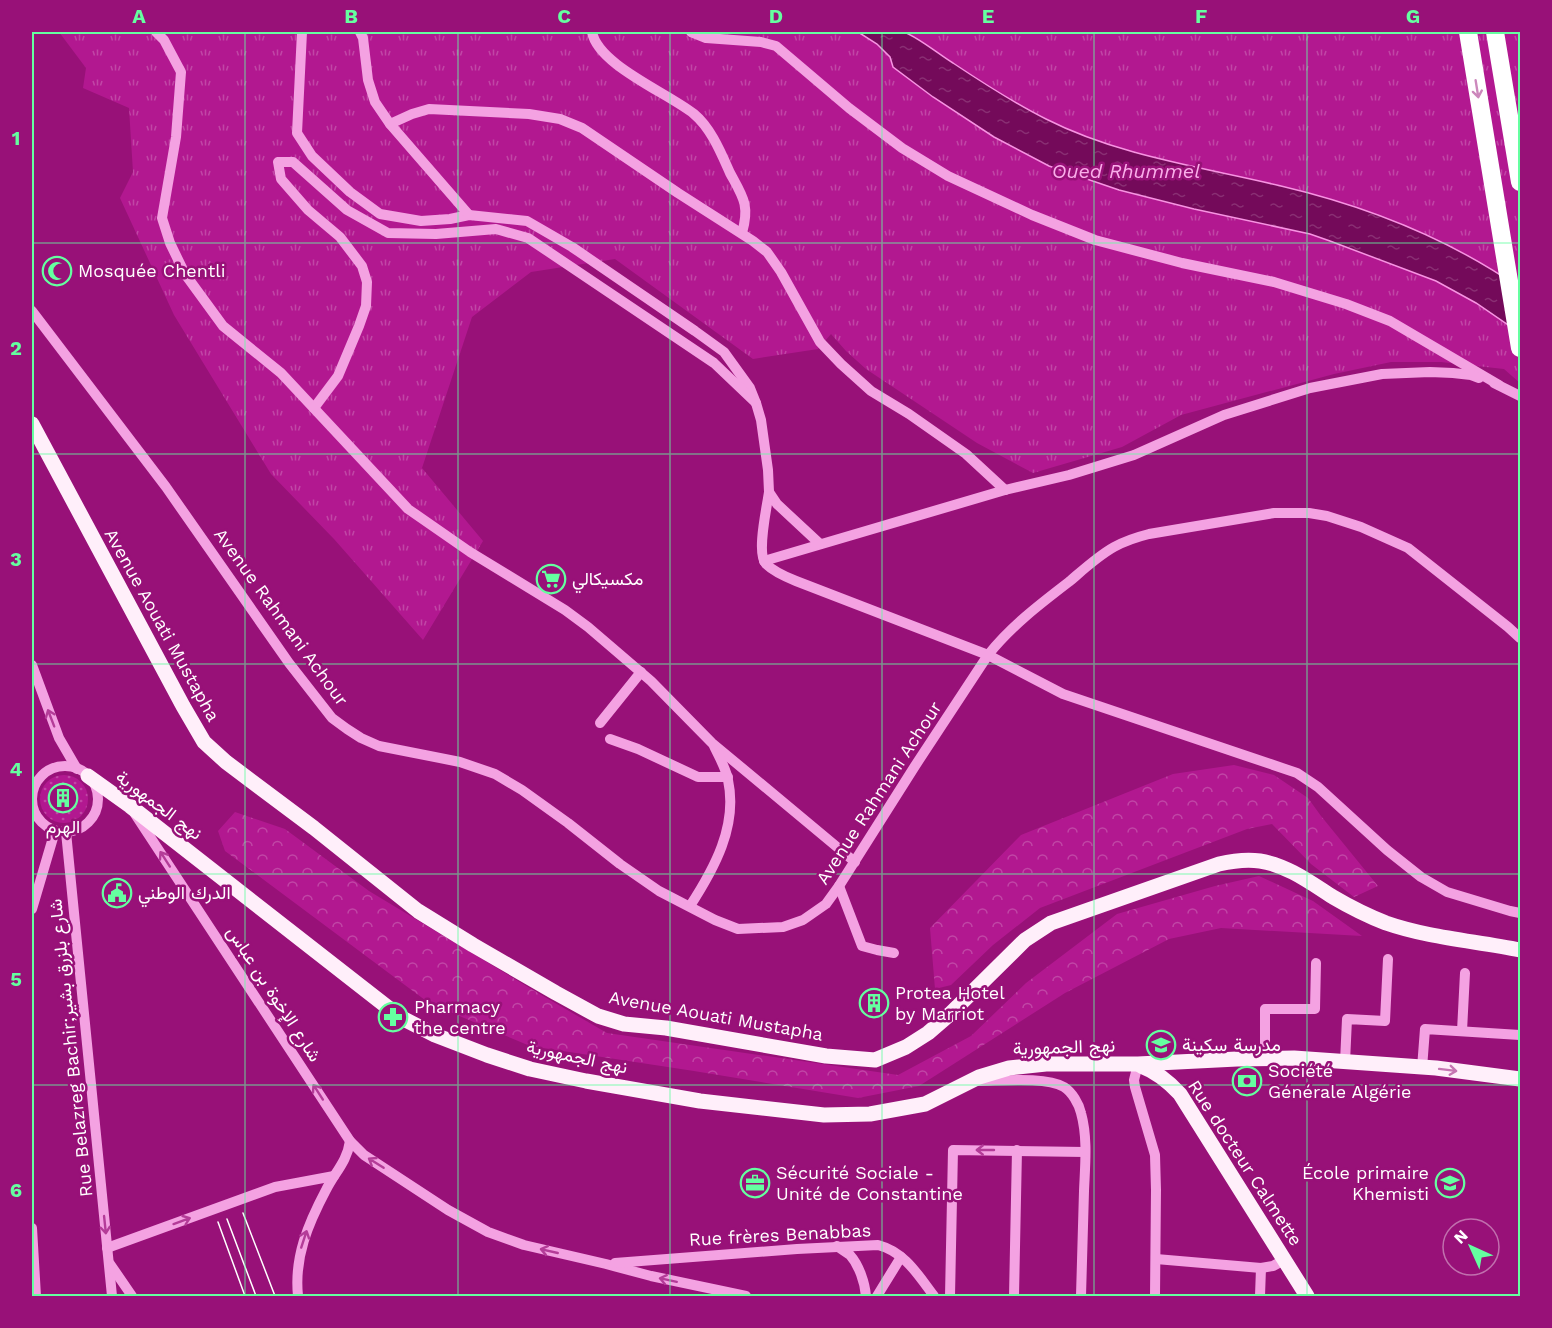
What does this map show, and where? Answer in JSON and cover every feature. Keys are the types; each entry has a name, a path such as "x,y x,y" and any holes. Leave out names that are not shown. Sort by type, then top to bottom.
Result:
{"highway":[{"path":"1468,32 1521,348"},
{"path":"1495,32 1521,182"}],"main road":[{"name":"Avenue Aouati Mustapha","path":"32,424 204,742 226,762 315,828 418,911 598,1016 624,1024 666,1028 826,1056 875,1060 906,1047 928,1033 951,1014 1025,940 1051,923 1219,864 1236,861 1262,861 1285,869 1385,923 1460,940 1521,950"},
{"name":"نهج الجمهورية","path":"83,772 130,806 400,1017 435,1035 498,1059 530,1069 586,1081 700,1101 824,1115 870,1114 925,1104 980,1077 1009,1068 1046,1064 1138,1065 1294,1058 1521,1078"},
{"name":"Rue docteur Calmette","path":"1138,1065 1162,1077 1180,1094 1307,1296"}],"street":[{"path":"156,32 164,40 181,72 176,137 162,218 170,243 185,274 223,326 281,373 408,508 470,552 565,610 588,627 641,672 712,743 855,862"},
{"path":"302,32 297,133 312,156 350,192 380,214 398,218 421,221 469,215 527,221 572,247 724,352 750,388 761,420 769,492 762,546 767,566 796,581 988,655 1063,694 1297,773 1318,787 1387,850 1421,877 1447,892 1521,913"},
{"path":"360,32 363,38 368,80 375,102 390,124 469,215"},
{"path":"592,32 597,45 616,64 696,116 715,142 744,199 746,219 742,233"},
{"path":"691,32 706,38 761,42 776,46 849,108 902,148 948,176 1032,215 1095,240 1182,263 1274,282 1346,304 1390,321 1521,396"},
{"path":"390,124 429,109 529,114 560,119 582,128 753,240 766,252 781,272 820,342 841,364 871,391 909,414 966,454 1005,490"},
{"path":"314,408 338,376 355,336 366,306 367,282 362,266 340,237 308,210 281,178 278,162 293,162 347,210 388,233 436,234 496,229 528,238 714,363 756,403"},
{"name":"Avenue Rahmani Achour","path":"32,311 166,487 289,663 332,718 361,738 379,746 460,762 495,774 522,790 659,891 715,920 738,929 783,927 803,921 826,904 988,655 1001,639 1020,620 1098,558 1122,543 1149,534 1274,513 1309,513 1344,521 1408,548 1521,638"},
{"path":"764,561 1005,490 1069,475 1134,455 1224,415 1310,388 1382,374 1430,372 1471,375 1499,385"},
{"path":"769,492 777,504 820,544"},
{"path":"32,665 59,738 94,785 98,795 93,816 86,825 77,830 32,829"},
{"path":"600,723 641,672"},
{"path":"610,739 638,749 698,777 728,777"},
{"path":"690,906 711,871 726,836 730,816 731,797 728,777 712,743"},
{"path":"56,830 41,822 32,808 34,780 55,768 66,766 83,772"},
{"name":"شارع الإخوة بن عباس","path":"130,806 350,1141 364,1155 448,1210 488,1232 524,1245 606,1263"},
{"path":"32,909 34,888 56,830"},
{"name":"Rue Belazreg Bachir;شارع بلزرق بشير","path":"56,830 112,1296"},
{"path":"839,886 862,946 894,952"},
{"path":"1345,1062 1347,1019 1386,1021 1388,959"},
{"path":"1265,1058 1265,1009 1316,1010 1316,963"},
{"path":"1462,1031 1465,973"},
{"path":"1422,1068 1425,1029 1521,1035"},
{"path":"1138,1065 1134,1080 1135,1088 1155,1155 1155,1296"},
{"path":"971,1082 1052,1083 1065,1088 1074,1098 1081,1113 1085,1138 1081,1296"},
{"path":"298,1296 299,1256 309,1226 348,1153 350,1141"},
{"path":"950,1296 953,1150 1085,1152"},
{"path":"1014,1296 1017,1150"},
{"path":"107,1248 275,1187 334,1176"},
{"path":"32,1228 36,1296"},
{"name":"Rue frères Benabbas","path":"606,1263 878,1245 888,1248 912,1266 934,1296"},
{"path":"837,1246 849,1255 856,1266 865,1287 866,1296"},
{"path":"877,1296 901,1257"},
{"path":"1156,1259 1261,1268 1273,1266 1284,1260"},
{"path":"109,1261 132,1296"},
{"path":"606,1263 651,1276 746,1296"},
{"path":"1260,1296 1261,1268"}],"green space":[{"path":"59,32 1520,32 1520,383 1504,369 1441,362 1391,362 1334,374 1181,415 1122,447 1033,473 977,443 866,369 831,334 818,349 753,359 615,259 531,272 472,317 422,468 483,541 423,640 334,539 271,474 174,315 120,198 133,172 129,108 83,88 86,68"},
{"path":"1234,765 1274,775 1308,798 1378,886 1354,897 1311,864 1272,824 1247,829 1040,908 993,945 951,985 935,989 930,928 1021,835 1173,774"},
{"name":"الهرم","path":"59,775 69,775 84,785 88,799 87,808 78,819 69,823 59,823 44,813 40,804 40,794 50,779"},
{"path":"235,812 285,829 369,891 607,1033 898,1075 971,1036 1026,983 1117,914 1259,876 1313,901 1362,936 1221,928 1169,939 1065,993 919,1086 858,1098 530,1046 429,1003 225,851 218,831"}],"water":[{"name":"Oued Rhummel","path":"893,31 908,34 1022,106 1074,132 1161,159 1281,186 1344,203 1435,239 1493,270 1520,288 1520,333 1476,303 1436,281 1330,241 1310,234 1119,190 1049,166 994,137 933,97 893,67 890,57 877,44 858,32"}],"tram line":[{"path":"243,1213 275,1296"},
{"path":"227,1219 256,1296"},
{"path":"218,1222 245,1296"}],"place":[{"name":"Mosquée Chentli","path":"57,271"},
{"name":"مكسيكالي","path":"551,579"},
{"name":"الهرم","path":"63,798"},
{"name":"الدرك الوطني","path":"117,893"},
{"name":"Protea Hotel by Marriot","path":"874,1003"},
{"name":"Pharmacy the centre","path":"393,1017"},
{"name":"مدرسة سكينة","path":"1161,1045"},
{"name":"Société Générale Algérie","path":"1247,1081"},
{"name":"Sécurité Sociale - Unité de Constantine","path":"755,1183"},
{"name":"École primaire Khemisti","path":"1450,1183"}]}
